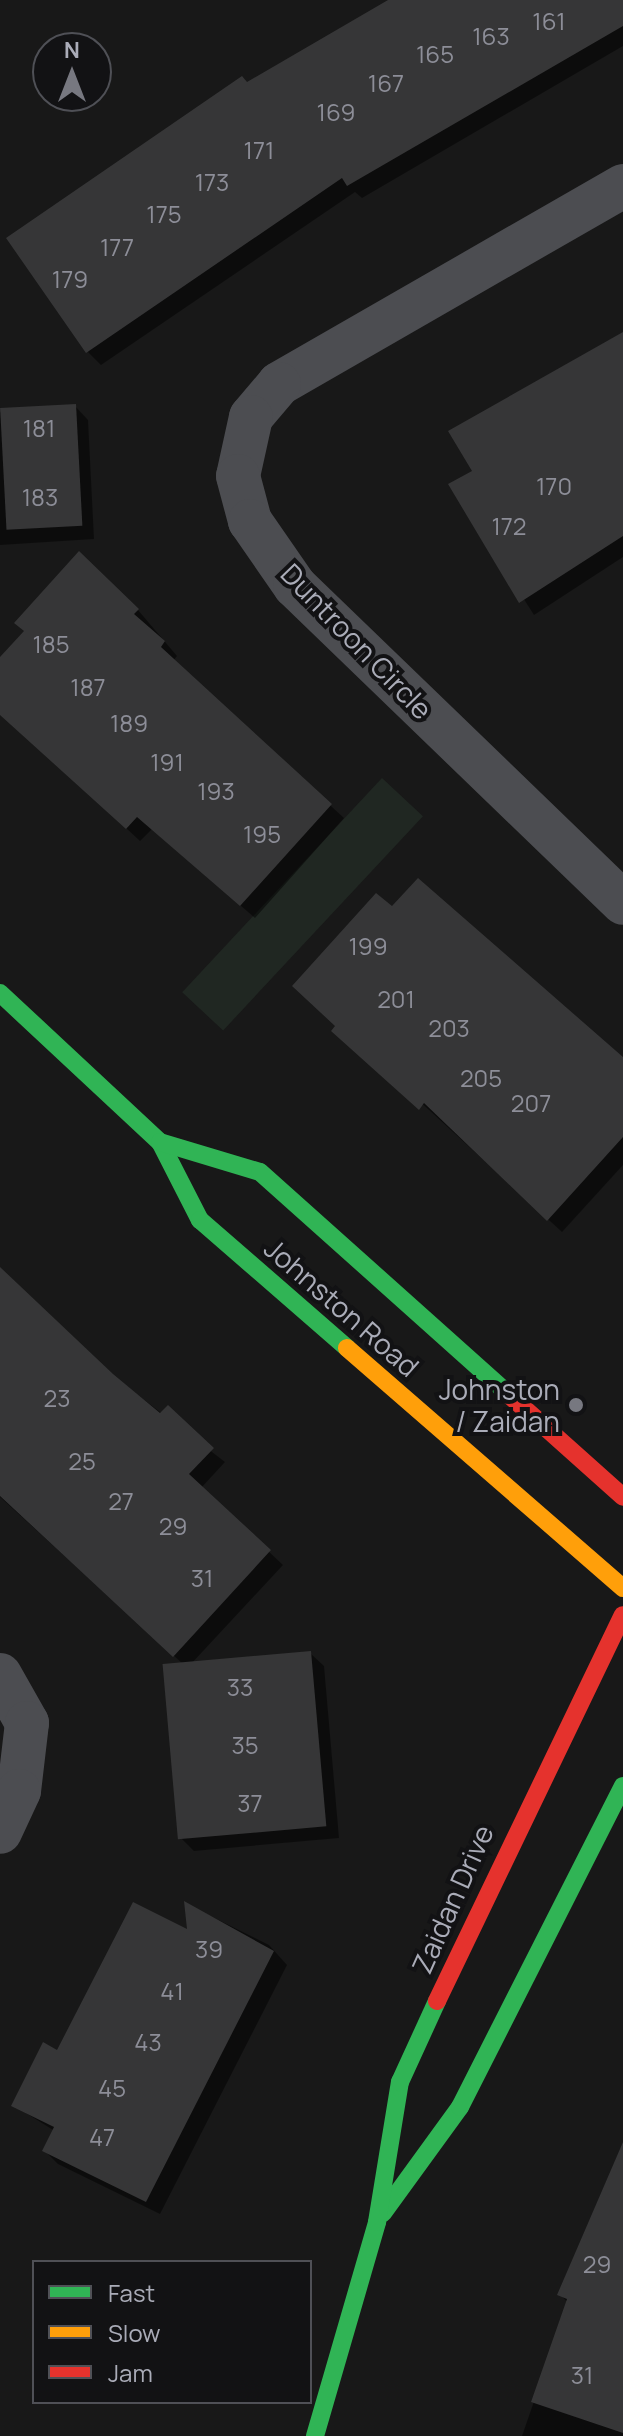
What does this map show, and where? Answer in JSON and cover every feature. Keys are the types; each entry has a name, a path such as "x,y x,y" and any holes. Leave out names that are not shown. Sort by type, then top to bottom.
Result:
{"street":[{"name":"Duntroon Circle","path":"623,186 279,384 251,417 238,476 250,521 295,586 623,903"},
{"name":"Johnston Road","path":"0,993 160,1142 200,1220 623,1588"},
{"name":"Johnston Road","path":"160,1142 260,1172 623,1497"},
{"name":"Zaidan Drive","path":"315,2436 377,2222 400,2082 531,1794 623,1615"},
{"path":"0,1675 27,1723 19,1791 0,1832"},
{"name":"Zaidan Drive","path":"377,2222 460,2107 623,1786"}],"shaded area":[{"path":"382,778 423,816 223,1030 182,992"}],"building":[{"path":"388,0 623,0 623,26 347,186 342,178 86,353 6,238 242,76 247,82"},
{"path":"623,332 623,536 519,603 448,484 472,471 448,431"},
{"path":"76,404 82,526 6,530 0,408"},
{"path":"79,551 139,609 134,614 165,641 161,647 332,804 240,906 137,817 126,829 0,715 0,657 24,631 14,623"},
{"path":"418,878 623,1057 623,1137 547,1221 424,1103 419,1110 331,1031 335,1026 292,986 376,893 392,906"},
{"path":"0,1267 113,1374 160,1413 168,1405 214,1448 189,1474 271,1550 173,1657 0,1496"},
{"path":"311,1651 326,1826 178,1839 163,1664"},
{"path":"184,1901 274,1951 146,2202 42,2151 54,2127 11,2106 43,2042 57,2050 133,1902 187,1929"},
{"path":"623,2142 623,2433 531,2402 567,2299 557,2295"}],"traffic: fast":[{"path":"0,993 160,1142 200,1220 347,1348"},
{"path":"160,1142 260,1172 508,1394"},
{"path":"383,2213 460,2107 623,1786"},
{"path":"315,2436 377,2222 400,2082 437,2001"}],"traffic: slow":[{"path":"347,1348 623,1588"}],"traffic: jam":[{"path":"508,1394 623,1497"},
{"path":"437,2001 623,1615"}],"place":[{"name":"Johnston / Zaidan","path":"576,1405"}]}
